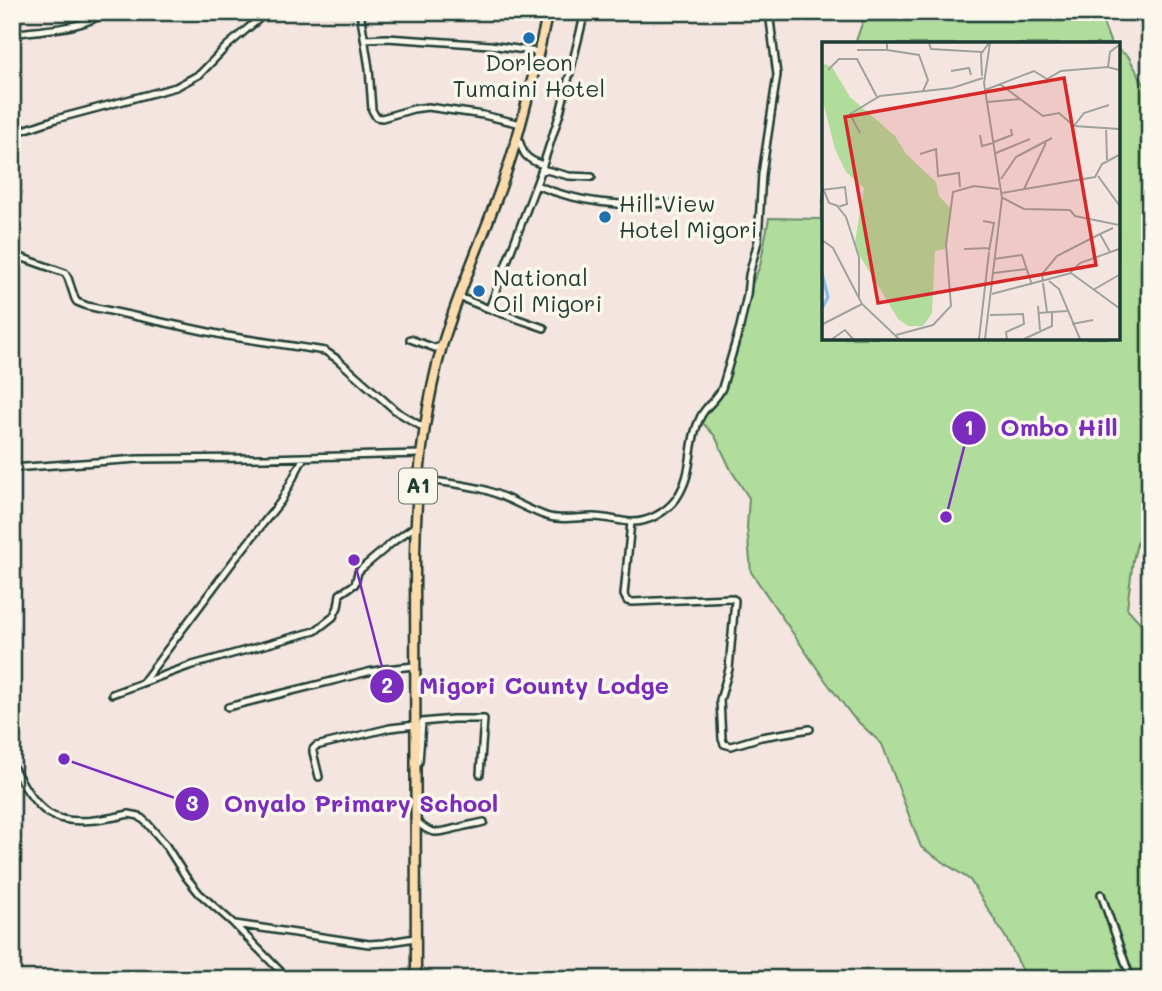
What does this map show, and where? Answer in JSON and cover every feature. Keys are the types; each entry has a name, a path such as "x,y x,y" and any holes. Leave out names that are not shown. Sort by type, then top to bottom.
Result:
{"highway":[{"name":"A1","path":"415,979 415,526 424,428 442,346 518,137 548,12"}],"street":[{"path":"12,34 83,23 106,12"},
{"path":"12,134 56,119 176,87 200,74 267,12"},
{"path":"360,12 372,110 376,117 382,118 428,107 521,124"},
{"path":"489,309 563,106 585,12"},
{"path":"418,479 484,490 554,518 600,517 631,522 647,520 664,511 672,503 687,478 696,427 701,414 720,393 740,327 758,241 762,174 777,75 769,12"},
{"path":"364,39 490,45 538,52"},
{"path":"518,137 526,156 542,167 569,176 592,177"},
{"path":"536,186 566,197 597,203 667,203"},
{"path":"12,254 65,273 75,299 87,306 188,329 325,351 396,411 424,428"},
{"path":"459,297 544,328"},
{"path":"410,339 435,348 442,346"},
{"path":"12,468 138,459 421,454"},
{"path":"142,684 281,501 304,457"},
{"path":"631,522 624,595 627,601 734,600 729,669 720,700 723,742 731,746 761,737 810,729"},
{"path":"112,694 189,666 315,631 333,617 340,594 355,584 359,570 415,526"},
{"path":"228,708 368,672 415,666"},
{"path":"480,775 484,719 422,722 415,819 425,831 441,833 484,822"},
{"path":"319,777 313,752 316,746 390,728 416,725"},
{"path":"12,765 34,799 54,816 91,821 135,814 143,819 157,834 199,893 288,979"},
{"path":"1101,894 1131,979"},
{"path":"233,923 369,944 415,938"}],"green space":[{"path":"866,12 1099,12 1110,42 856,42"},
{"path":"1120,51 1128,56 1150,95 1150,501 1146,506 1133,560 1127,608 1150,634 1150,979 1027,979 1006,938 970,880 921,847 882,744 853,717 751,572 747,527 749,498 731,470 715,436 699,419 715,400 733,350 747,295 760,266 769,218 821,219 822,210 822,340 1120,340"}],"place":[{"name":"Dorleon Tumaini Hotel","path":"529,38"},
{"name":"Hill View Hotel Migori","path":"605,217"},
{"name":"National Oil Migori","path":"479,291"},
{"name":"Ombo Hill","path":"946,517"},
{"name":"Migori County Lodge","path":"354,560"},
{"name":"Onyalo Primary School","path":"64,759"}]}
